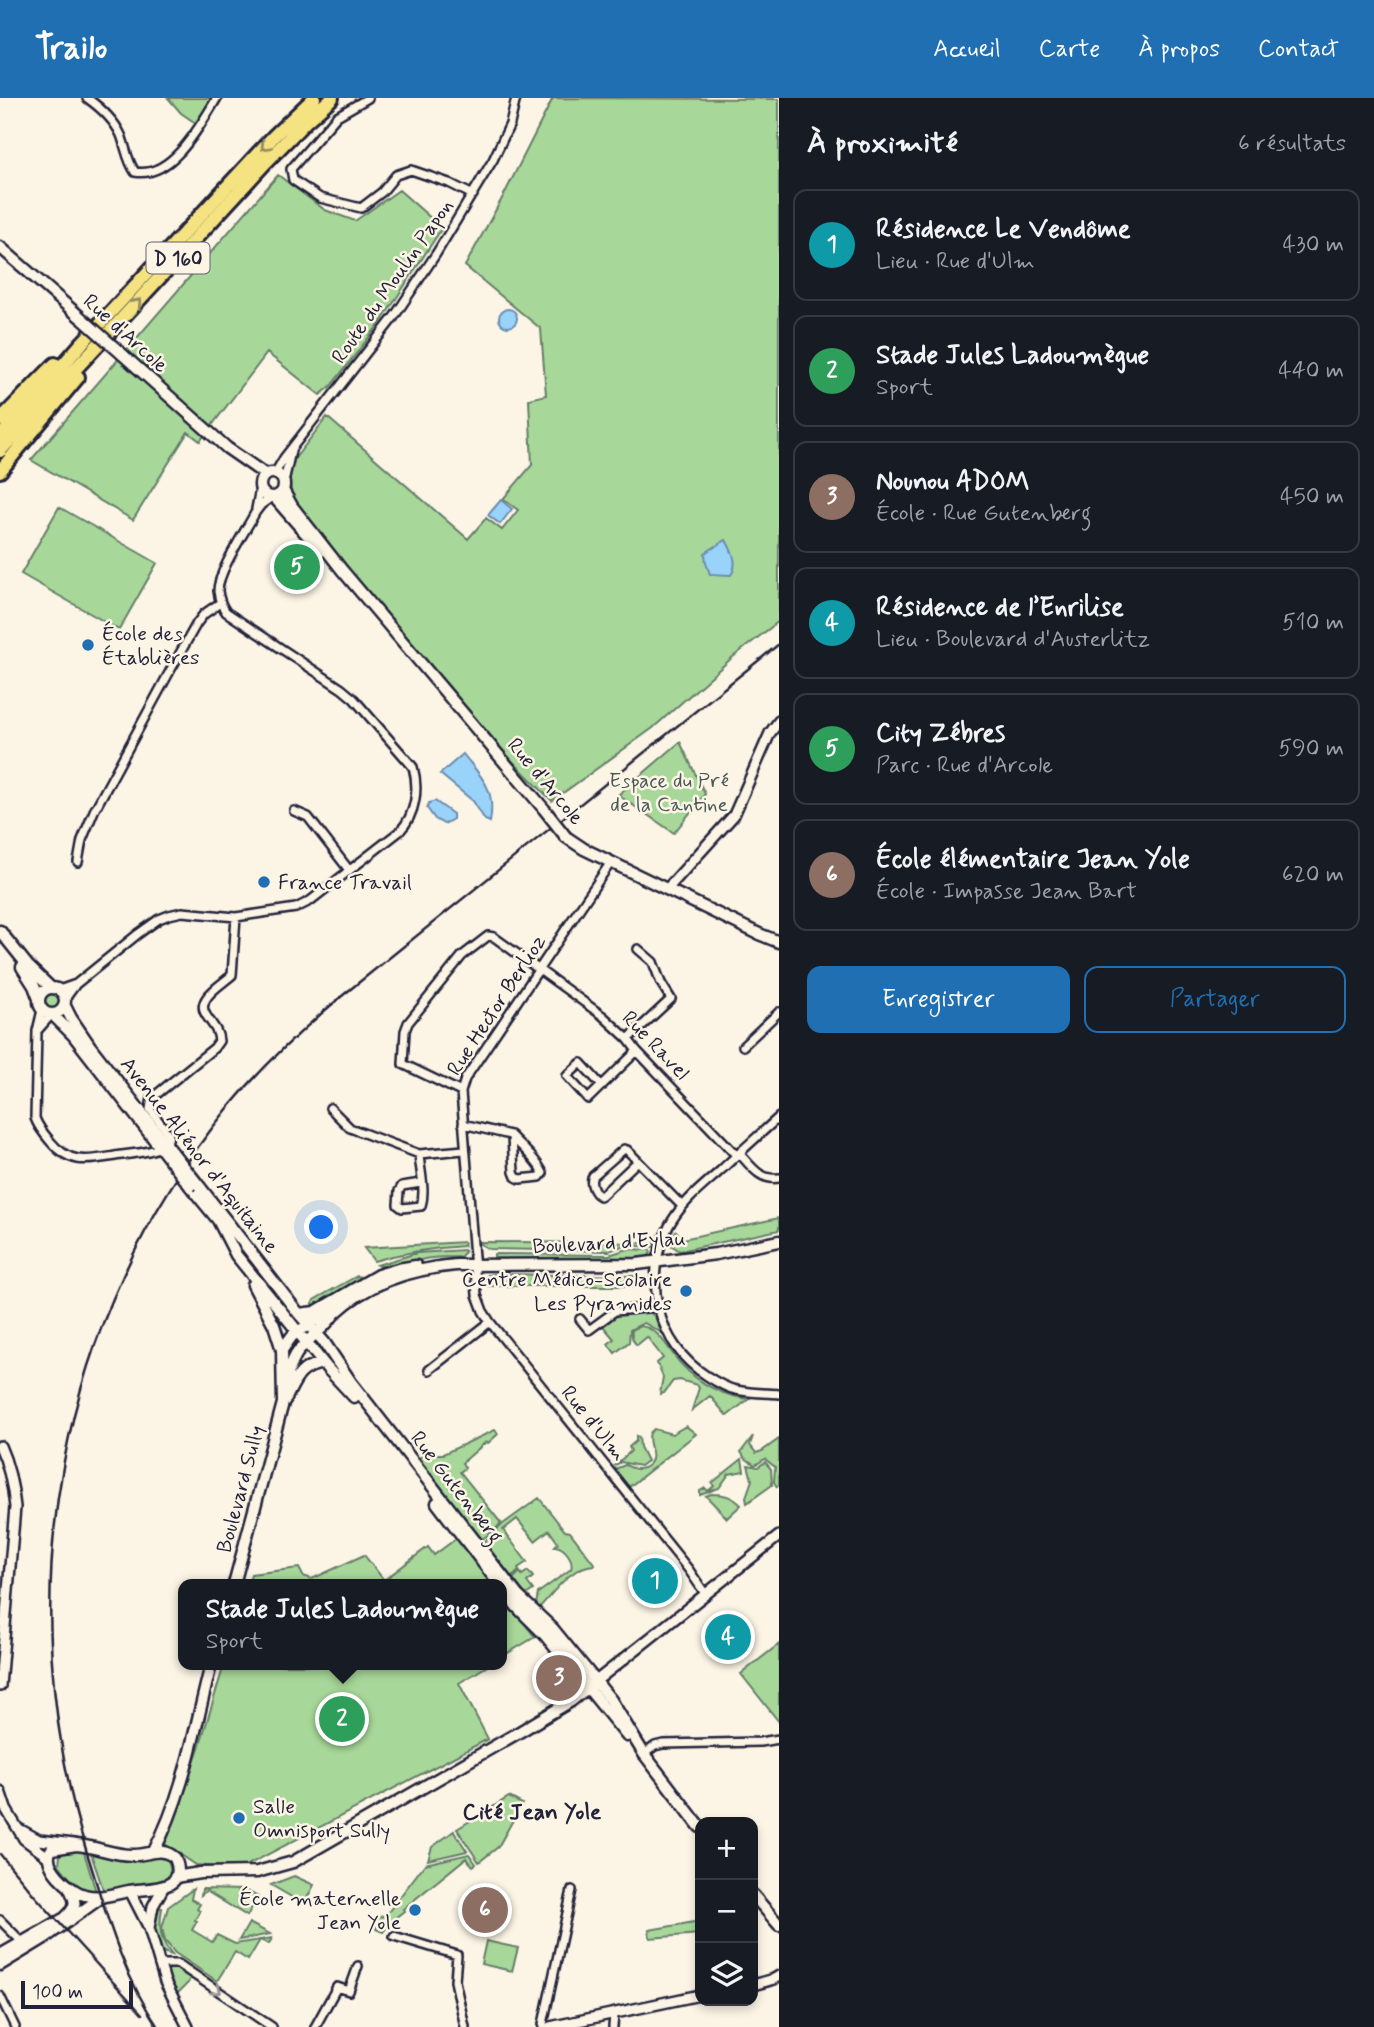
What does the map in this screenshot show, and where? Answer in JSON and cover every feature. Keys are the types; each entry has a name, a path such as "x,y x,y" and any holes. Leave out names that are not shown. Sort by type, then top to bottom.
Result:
{"highway":[{"name":"D 160","path":"0,451 274,136 314,98"},
{"name":"D 160","path":"0,437 280,147 332,98"},
{"name":"D 160","path":"0,420 41,376 70,351 87,348"},
{"path":"0,471 84,370 87,348"}],"main road":[{"name":"Rue d'Arcole","path":"0,247 227,448 270,474"},
{"name":"Rue d'Arcole","path":"227,448 260,486"},
{"path":"270,474 279,475 284,486 273,497 264,495 260,486 263,477 270,474"},
{"name":"Rue d'Arcole","path":"284,486 292,506 342,570 574,844 779,942"},
{"name":"Rue d'Arcole","path":"273,497 314,544 342,570"},
{"path":"0,931 28,966 55,989 65,1003 60,1012 48,1013 24,969 0,939"},
{"path":"39,999 43,992 55,989"},
{"name":"Avenue Aliénor d'Aquitaine","path":"65,1003 71,1018 168,1151 299,1314 307,1333"},
{"name":"Avenue Aliénor d'Aquitaine","path":"48,1013 73,1035 168,1151"},
{"name":"Avenue Aliénor d'Aquitaine","path":"195,1186 218,1220 236,1255 307,1333"},
{"name":"Avenue Aliénor d'Aquitaine","path":"226,1235 307,1333"},
{"name":"Boulevard d'Eylau","path":"299,1314 315,1312 388,1272 421,1265 657,1262 716,1254 779,1241"},
{"name":"Avenue Aliénor d'Aquitaine","path":"236,1255 237,1263 257,1290 271,1316 282,1350"},
{"name":"Boulevard d'Eylau","path":"307,1333 365,1291 403,1275 440,1266"},
{"name":"Boulevard d'Eylau","path":"307,1333 340,1298"},
{"path":"282,1350 287,1342 307,1333"},
{"name":"Rue Gutenberg","path":"307,1333 323,1363 345,1385 495,1579"},
{"name":"Rue Gutenberg","path":"307,1333 329,1360 344,1372 504,1579"},
{"name":"Boulevard Sully","path":"284,1388 290,1363 307,1333"},
{"name":"Boulevard Sully","path":"235,1579 283,1404 282,1350"},
{"name":"Boulevard Sully","path":"283,1404 300,1371 323,1363"},
{"name":"Rue Gutenberg","path":"507,1583 518,1597 553,1629 630,1739 695,1820"},
{"name":"Rue Gutenberg","path":"507,1595 545,1634 576,1675 593,1684 619,1711 644,1754"},
{"path":"154,1851 167,1827 180,1785 210,1670"},
{"path":"175,1877 200,1873 251,1873 293,1862 521,1731 571,1701 593,1684"},
{"path":"68,1886 84,1895 103,1897 169,1885 178,1870 167,1827"},
{"path":"0,1955 65,1918 73,1910 75,1900 68,1886 50,1865 49,1852 56,1847 90,1846 132,1856 162,1851 200,1873"},
{"path":"0,1965 103,1897"},
{"path":"758,1902 779,1925"},
{"path":"766,1912 779,1935"}],"street":[{"path":"88,98 112,120 135,172 144,173 171,162 200,126 217,98"},
{"path":"368,98 337,116 291,169 293,180 320,198 360,208 382,192 396,175 411,170 449,183 473,195"},
{"name":"Route du Moulin Papon","path":"270,474 291,451 394,317 493,160 510,124 516,98"},
{"name":"Route du Moulin Papon","path":"284,486 291,451"},
{"path":"255,513 260,486"},
{"path":"65,1003 76,984 159,919 182,912 236,917 296,908 310,901 407,823 412,814 417,781 413,767 354,699 226,612 220,603 218,589 221,575 255,513 273,497"},
{"path":"78,862 90,818 170,671 197,623 204,614 220,603"},
{"path":"667,889 734,815 770,733 779,721"},
{"path":"295,811 308,817 349,870"},
{"name":"Rue Hector Berlioz","path":"475,1265 464,1150 461,1092 465,1079 611,862"},
{"path":"48,1013 37,1031 35,1118 38,1127 61,1153 71,1158 83,1160 168,1151 169,1135 150,1109 150,1104 152,1098 219,1041 218,1031 203,1012 203,1002 232,975 236,917"},
{"name":"Rue Ravel","path":"461,1092 402,1064 404,1031 462,956 488,936 494,937 603,1016 764,1178 779,1178"},
{"path":"628,1039 671,999 653,962 638,949"},
{"path":"55,989 76,984"},
{"path":"743,1046 779,1012"},
{"path":"602,1086 581,1063 567,1076 588,1099 602,1086 637,1051"},
{"path":"330,1108 350,1128 419,1154 464,1150"},
{"path":"779,1116 682,1206 662,1240 654,1276 657,1307 667,1333 676,1348 698,1371 735,1390 779,1394"},
{"path":"463,1125 504,1132 512,1137 542,1170 540,1177 516,1177 512,1137"},
{"path":"638,1161 602,1195 596,1193 593,1177 621,1150 627,1150 638,1161 682,1206"},
{"path":"419,1154 421,1183"},
{"name":"Rue d'Ulm","path":"475,1265 479,1303 490,1322 689,1570 706,1595"},
{"path":"580,1319 589,1330 615,1311 657,1307"},
{"path":"429,1370 490,1322"},
{"path":"0,1446 7,1461 15,1507 0,1686"},
{"path":"593,1684 779,1536"},
{"path":"644,1754 663,1744 761,1742 779,1739"},
{"path":"0,1791 6,1810 24,1839 48,1857"},
{"path":"18,1828 39,1839 76,1845"},
{"path":"149,1928 153,1906 163,1888"},
{"path":"544,2027 572,1889"},
{"path":"130,1891 149,1928 159,1964 188,2027"},
{"path":"0,1920 22,1942 40,1941"},
{"path":"394,1937 457,1955 455,1981 465,2027"},
{"path":"159,1964 178,1964 272,2027"},
{"path":"315,2027 337,1987 349,1991 358,1966"},
{"path":"758,1984 779,1976"},
{"path":"0,1996 15,2027"},
{"path":"550,2027 695,1996"},
{"path":"613,2027 614,2014"}],"green space":[{"path":"168,98 216,98 200,126 181,113"},
{"path":"553,98 779,99 779,621 733,657 653,728 552,801 451,699 291,495 289,466 327,417 468,539 486,518 502,530 518,510 503,499 532,465 529,399 546,395 541,329 465,266"},
{"path":"278,175 325,210 355,221 399,190 442,228 381,322 330,387 320,395 267,353 200,441 188,432 133,520 31,460"},
{"path":"59,507 157,563 119,630 21,574"},
{"name":"Espace du Pré de la Cantine","path":"680,742 705,794 674,833 618,795"},
{"path":"51,993 57,995 57,1007 51,1009 45,1007 43,1001 45,995"},
{"path":"779,1218 779,1230 680,1251 669,1244 676,1231 683,1239"},
{"path":"464,1242 464,1246 418,1251 374,1261 364,1248"},
{"path":"480,1242 656,1243 654,1247 625,1245 609,1251 489,1249"},
{"path":"628,1249 651,1252 648,1257 630,1259 494,1260 494,1254 609,1255"},
{"path":"464,1250 460,1257 432,1258 389,1266 377,1265 417,1253"},
{"path":"488,1275 634,1276 636,1286 483,1286"},
{"path":"357,1276 365,1278 311,1309 314,1300"},
{"path":"649,1311 655,1317 662,1333 644,1323 630,1330 629,1342 615,1353 608,1344 614,1339 603,1326 620,1313"},
{"path":"640,1326 659,1336 696,1378 721,1392 749,1399 727,1416 710,1396 692,1410 699,1388 697,1385 680,1380 673,1381 664,1393 660,1394 663,1377 657,1363 663,1358 647,1337 637,1345 634,1342 632,1330"},
{"path":"686,1426 696,1434 629,1487 615,1469 625,1465 636,1469 644,1468 652,1458 649,1441 651,1431 654,1429 672,1434"},
{"path":"495,1430 498,1434 462,1463 465,1468 460,1472 501,1523 482,1539 418,1459 424,1454 443,1454"},
{"path":"636,1436 639,1437 640,1447 647,1461 640,1466 621,1462 614,1466 631,1451 629,1447 636,1441"},
{"path":"753,1436 750,1445 756,1453 779,1439 777,1487 774,1482 775,1467 765,1459 755,1465 741,1452"},
{"path":"742,1459 744,1471 729,1474 719,1488 700,1495 700,1491 705,1488 708,1491 714,1486 712,1483"},
{"path":"765,1462 771,1469 772,1485 747,1503 746,1497 752,1480 748,1465 758,1467"},
{"path":"706,1496 728,1496 741,1505 727,1518"},
{"path":"539,1498 595,1565 571,1574 539,1608 536,1605 538,1593 571,1569 572,1565 565,1551 555,1546 558,1543 549,1530 535,1541 517,1519 503,1530 527,1562 518,1568 519,1571 512,1577 484,1542 503,1524"},
{"path":"457,1538 490,1579 385,1579 428,1547 434,1555"},
{"path":"364,1555 383,1579 312,1579"},
{"path":"299,1568 303,1576 312,1579 250,1579 251,1574"},
{"path":"528,1571 533,1577 527,1582 533,1590 526,1595 513,1579 520,1572 522,1575"},
{"path":"507,1602 535,1637 507,1653"},
{"path":"779,1644 779,1722 741,1674"},
{"path":"222,1670 481,1670 459,1683 488,1739 240,1869 196,1865 165,1844 199,1748"},
{"path":"509,1797 522,1804 498,1847 479,1862 457,1829"},
{"path":"454,1831 467,1851 428,1860 432,1847"},
{"path":"89,1848 163,1856 170,1864 169,1874 166,1881 129,1885 104,1892"},
{"path":"83,1849 96,1892 79,1887 59,1865 60,1855 64,1850"},
{"path":"469,1854 476,1864 473,1866 466,1858 403,1909 383,1932 376,1929 374,1919 386,1915 425,1864"},
{"path":"294,1876 314,1885 304,1904 271,1885"},
{"path":"193,1889 191,1899 200,1904 197,1909 200,1911 192,1930 212,1942 217,1935 235,1944 272,1938 269,1944 260,1940 248,1960 235,1952 217,1981 175,1953 165,1941 162,1928 168,1907"},
{"path":"202,1889 245,1890 258,1897 247,1916 206,1891 201,1895"},
{"path":"156,1908 162,1908 161,1933 172,1955 160,1951 155,1942"},
{"path":"695,1922 695,1934 650,1938 649,1930"},
{"path":"249,1923 270,1934 239,1940"},
{"path":"486,1941 518,1948 512,1971 481,1964"},
{"path":"174,1967 190,1978 177,1994 168,1976 168,1970"}],"water":[{"path":"504,309 512,309 517,318 515,325 504,327 499,322 499,314"},
{"path":"501,500 512,509 500,524 488,515"},
{"path":"726,540 734,557 733,571 731,575 710,574 705,553"},
{"path":"463,754 486,784 491,800 490,822 485,820 473,801 440,774"},
{"path":"435,801 453,814 453,819 444,824 435,819 427,808 429,803"}],"railway":[{"path":"158,2027 145,2007 125,1964 87,1853 63,1756 52,1658 52,1559 64,1462 87,1368 123,1276 170,1189 228,1108 282,1049 342,996 779,644"},
{"path":"0,1854 142,2014"}],"place":[{"name":"City Zébres","path":"297,567"},
{"name":"École des Établières","path":"88,645"},
{"name":"France Travail","path":"264,882"},
{"name":"Centre Médico-Scolaire Les Pyramides","path":"686,1291"},
{"name":"Résidence Le Vendôme","path":"655,1581"},
{"name":"Résidence de l’Enrilise","path":"728,1637"},
{"name":"Nounou ADOM","path":"559,1678"},
{"name":"Stade Jules Ladoumègue","path":"342,1719"},
{"name":"Salle Omnisport Sully","path":"239,1818"},
{"name":"École maternelle Jean Yole","path":"415,1910"},
{"name":"École élémentaire Jean Yole","path":"485,1910"}],"district":[{"name":"Cité Jean Yole","path":"532,1811"}]}
